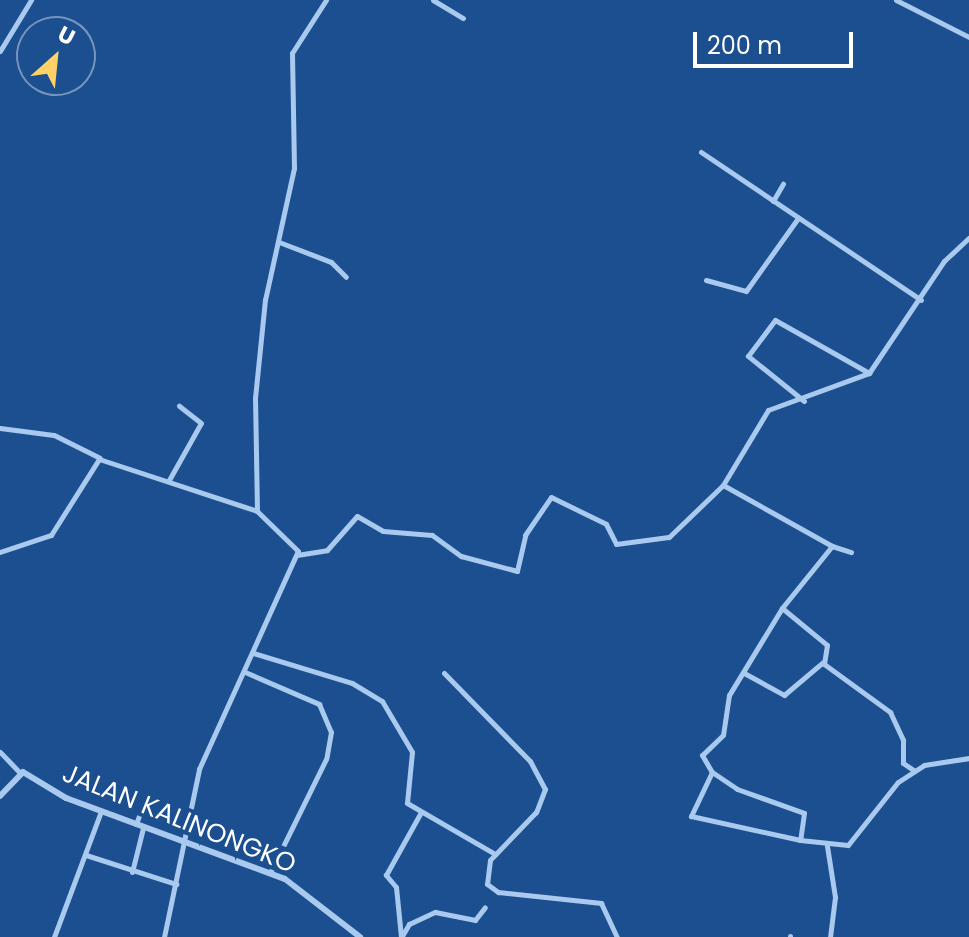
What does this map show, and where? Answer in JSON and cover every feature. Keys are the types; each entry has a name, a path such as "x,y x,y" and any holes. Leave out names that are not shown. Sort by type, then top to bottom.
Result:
{"street":[{"path":"0,51 31,0"},
{"path":"257,511 256,378 294,168 292,53 326,0"},
{"path":"433,0 463,18"},
{"path":"896,0 969,37"},
{"path":"701,152 921,300"},
{"path":"773,201 783,184"},
{"path":"706,280 746,291 798,218"},
{"path":"297,555 327,550 357,516 383,531 432,535 461,556 517,571 525,535 550,497 606,524 611,541 623,545 669,537 723,485 768,410 804,402 869,373 969,238"},
{"path":"279,242 331,262 346,277"},
{"path":"804,402 748,356 775,320 869,373"},
{"path":"169,480 201,423 179,406"},
{"path":"0,428 54,435 103,459 257,511 295,541 297,555 199,769 164,937"},
{"path":"0,552 51,535 91,463 103,459"},
{"path":"723,485 832,546 851,552"},
{"path":"800,840 804,813 712,772 702,754 723,735 727,699 782,608 832,546"},
{"path":"744,673 784,695 823,662 827,645 782,608"},
{"path":"253,653 352,683 382,701 411,747 406,800 421,812 495,854"},
{"path":"823,662 890,712 903,740 903,763 915,771"},
{"path":"245,672 319,704 331,732 326,759 270,873"},
{"path":"444,673 530,761 545,789 536,812 495,854 485,875 492,889 601,903 617,937"},
{"path":"0,752 19,772 0,796"},
{"path":"712,772 691,816 827,846 854,843 883,795 915,771 969,758"},
{"name":"JALAN KALINONGKO","path":"19,772 135,825 270,873 360,937"},
{"path":"135,825 146,796"},
{"path":"54,937 101,811"},
{"path":"402,937 396,887 386,875 421,812"},
{"path":"132,872 143,828"},
{"path":"827,846 835,897 830,937"},
{"path":"86,855 176,884"},
{"path":"402,937 410,923 435,912 475,920 485,907"}]}
